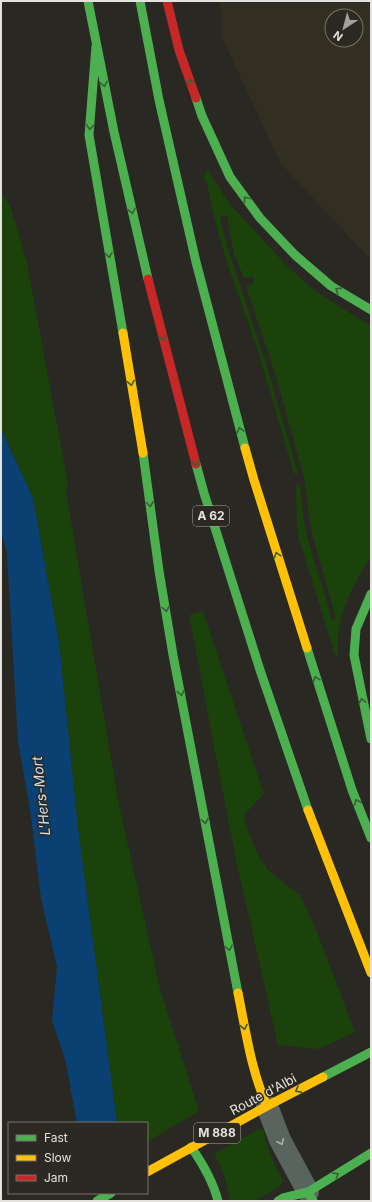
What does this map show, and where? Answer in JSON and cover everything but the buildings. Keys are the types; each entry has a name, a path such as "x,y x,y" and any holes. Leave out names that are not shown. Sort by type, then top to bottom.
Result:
{"main road":[{"name":"A 62","path":"88,1 114,132 143,261 204,493 270,700 308,809 371,973"},
{"path":"140,1 159,100 196,262 254,480 352,790 371,838"},
{"path":"167,1 179,50 202,116 230,177 260,218 295,255 331,286 371,310"},
{"path":"96,46 89,135 145,465 159,571 173,655 251,1060 258,1085 267,1106"},
{"path":"371,594 356,630 354,655 371,739"},
{"name":"Route d'Albi","path":"148,1171 267,1106 371,1052"},
{"path":"191,1147 199,1158 216,1189 218,1201"},
{"path":"278,1201 284,1198 311,1197 367,1155"},
{"path":"97,1201 109,1194"}],"street":[{"path":"267,1106 280,1140 311,1197"}],"shaded area":[{"path":"220,1 371,1 371,260 281,164 222,38"}],"green space":[{"path":"206,172 209,172 229,203 285,264 309,286 371,326 371,557 351,591 346,603 339,628 338,655 335,655 299,539 297,525 296,486 300,484 307,536 332,620 336,618 311,530 304,477 274,370 246,286 254,283 253,277 244,278 234,254 227,216 221,215 220,218 228,249 266,363 298,473 294,474 257,348 225,257 212,209 207,183 205,182 204,176"},
{"path":"1,192 11,208 27,263 68,484 66,491 119,805 160,989 199,1111 148,1141 148,1122 117,1122 78,828 59,642 33,498 1,429"},
{"path":"203,611 264,794 244,815 248,831 259,857 269,871 301,896 317,932 355,1032 319,1049 278,1045 235,856 189,615"},
{"path":"259,1129 263,1129 270,1154 283,1181 279,1187 254,1201 230,1201 226,1182 214,1154"}],"water":[{"name":"L'Hers-Mort","path":"1,429 33,498 59,642 78,828 117,1122 77,1122 65,1059 52,1020 57,967 41,898 30,809 18,742 7,553 1,532"}],"pier":[{"path":"81,1194 127,1194 128,1201 81,1201"}],"traffic: fast":[{"path":"88,1 114,132 148,279"},
{"path":"140,1 159,100 196,262 245,448"},
{"path":"96,46 89,135 123,333"},
{"path":"196,98 202,116 230,177 260,218 295,255 331,286 371,310"},
{"path":"143,453 159,571 173,655 238,993"},
{"path":"196,464 260,670 308,810"},
{"path":"371,594 356,629 354,655 371,739"},
{"path":"307,648 352,790 371,838"},
{"path":"323,1077 371,1052"},
{"path":"191,1147 207,1173 218,1201"},
{"path":"278,1201 283,1198 308,1192 371,1153"},
{"path":"308,1192 313,1201"},
{"path":"97,1201 109,1194"}],"traffic: slow":[{"path":"123,333 143,453"},
{"path":"245,448 307,648"},
{"path":"308,810 371,973"},
{"path":"238,993 253,1065 267,1106"},
{"path":"148,1171 323,1077"}],"traffic: jam":[{"path":"167,1 179,50 196,98"},
{"path":"148,279 196,464"}]}
